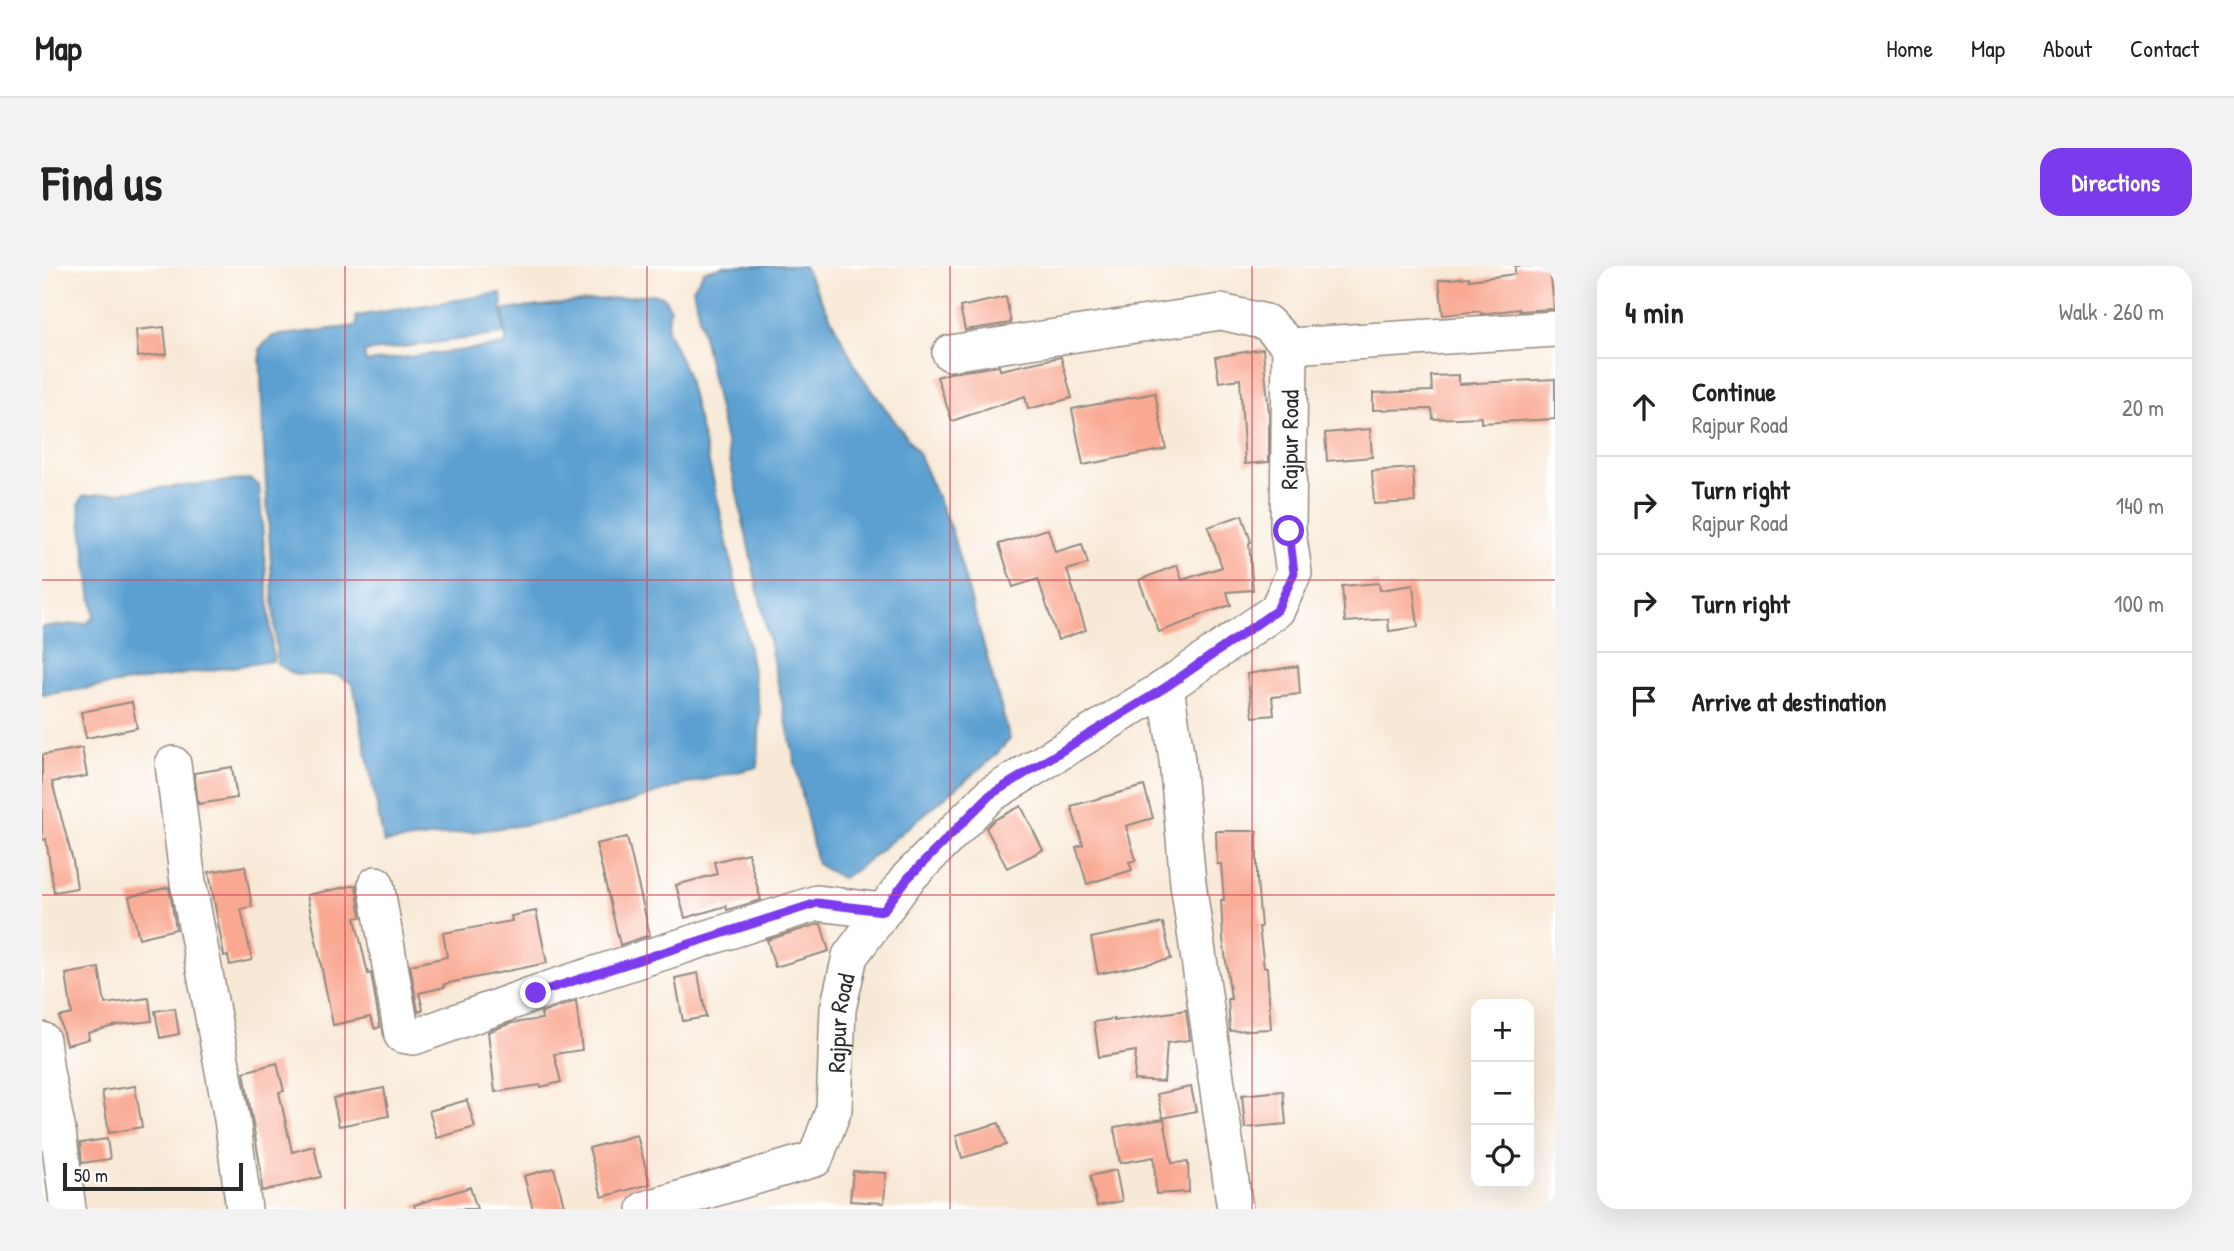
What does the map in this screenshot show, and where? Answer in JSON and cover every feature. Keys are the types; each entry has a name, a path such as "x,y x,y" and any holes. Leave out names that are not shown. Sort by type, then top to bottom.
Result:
{"street":[{"path":"950,353 1221,312 1266,322 1290,346 1555,329"},
{"name":"Rajpur Road","path":"645,1209 815,1160 834,1109 838,1009 850,956 908,878 990,795 1166,687 1277,610 1294,573 1289,531 1290,346"},
{"path":"1166,687 1177,760 1188,883 1235,1209"},
{"path":"173,764 188,882 232,1119 244,1209"},
{"path":"376,884 402,1035 414,1037 536,993 817,903 883,911"},
{"path":"42,1040 68,1209"}],"water":[{"path":"724,266 804,266 858,371 918,453 951,529 1010,739 994,757 856,870 842,878 817,864 693,289 704,271"},
{"path":"501,293 504,334 364,352 366,362 506,345 504,310 652,294 663,296 670,308 667,330 686,372 744,621 760,712 758,767 554,821 384,843 353,684 337,675 296,675 277,664 260,348 273,336 357,326 356,316"},
{"path":"250,479 259,485 273,661 42,695 42,627 87,623 94,616 79,504 83,496"}],"building":[{"path":"1515,266 1550,266 1554,309 1443,315 1439,280 1469,277 1469,280 1515,274"},
{"path":"1006,297 1011,323 965,330 960,307"},
{"path":"164,327 167,354 138,357 136,330"},
{"path":"1263,349 1269,413 1269,462 1245,464 1240,379 1219,382 1215,357"},
{"path":"1061,357 1072,398 1028,409 1025,396 952,421 937,377 999,366 1000,370"},
{"path":"1459,375 1459,384 1555,379 1555,419 1481,423 1481,417 1433,419 1432,409 1373,410 1373,393 1432,391 1431,376"},
{"path":"1155,393 1166,449 1083,465 1072,409"},
{"path":"1370,429 1372,457 1327,461 1325,433"},
{"path":"1413,468 1415,502 1374,504 1372,471"},
{"path":"1242,515 1251,542 1253,590 1227,592 1231,605 1159,632 1139,580 1177,565 1182,580 1222,567 1208,527"},
{"path":"1048,529 1055,552 1082,544 1088,564 1067,570 1086,630 1058,640 1038,579 1013,587 999,544"},
{"path":"1379,583 1380,590 1413,585 1418,627 1389,631 1388,619 1345,622 1342,586"},
{"path":"1298,666 1300,694 1272,697 1274,715 1253,717 1247,674"},
{"path":"132,702 137,728 86,738 81,712"},
{"path":"82,748 87,776 52,782 73,861 77,888 54,892 46,839 42,840 42,755"},
{"path":"232,767 237,798 198,804 194,773"},
{"path":"1144,786 1153,818 1126,826 1136,860 1129,862 1132,870 1087,884 1076,847 1083,845 1071,806"},
{"path":"1021,806 1043,850 1007,868 986,828 994,820"},
{"path":"1216,831 1257,831 1259,927 1264,967 1267,967 1271,1029 1230,1031 1228,999 1231,999 1223,939 1221,900 1224,900 1221,864 1217,864"},
{"path":"627,837 650,935 620,945 596,844"},
{"path":"748,853 761,900 727,910 726,906 685,918 676,885 717,874 714,862"},
{"path":"245,866 252,907 241,909 252,960 230,965 228,956 224,956 209,872"},
{"path":"356,885 361,917 355,918 368,974 371,973 380,1027 375,1029 370,1017 333,1025 307,895"},
{"path":"169,887 176,929 139,938 129,897"},
{"path":"536,911 547,963 444,984 445,987 419,993 423,1010 418,1012 410,965 447,957 443,933 512,921 511,916"},
{"path":"1163,923 1171,959 1098,974 1091,938"},
{"path":"819,924 829,951 775,967 767,940"},
{"path":"99,968 105,1004 149,998 152,1021 118,1025 88,1033 89,1039 66,1045 59,1017 72,1014 66,974"},
{"path":"698,973 706,1017 683,1021 675,978"},
{"path":"576,1001 582,1050 554,1054 561,1082 495,1092 488,1032 512,1023 542,1019 541,1013"},
{"path":"175,1008 179,1034 160,1038 155,1011"},
{"path":"1186,1010 1190,1040 1167,1043 1164,1082 1134,1080 1136,1051 1099,1057 1094,1022"},
{"path":"277,1063 284,1091 279,1092 292,1152 314,1146 321,1177 262,1191 244,1072"},
{"path":"135,1086 142,1127 109,1133 102,1091"},
{"path":"1191,1087 1196,1111 1163,1118 1157,1094"},
{"path":"384,1088 389,1116 339,1126 333,1098"},
{"path":"1283,1091 1286,1124 1245,1128 1242,1095"},
{"path":"467,1100 475,1127 437,1138 429,1111"},
{"path":"1164,1119 1172,1163 1188,1162 1189,1192 1156,1194 1154,1157 1120,1163 1114,1127"},
{"path":"999,1123 1006,1145 962,1158 956,1135"},
{"path":"637,1135 650,1184 602,1197 589,1148"},
{"path":"107,1139 110,1159 82,1163 80,1143"},
{"path":"554,1168 565,1209 533,1209 524,1176"},
{"path":"1116,1170 1122,1201 1097,1206 1090,1176"},
{"path":"853,1171 886,1173 884,1203 850,1201"},
{"path":"470,1187 477,1209 415,1209 414,1205"}],"route":[{"path":"536,993 817,903 883,911 908,878 990,795 1166,687 1277,610 1294,573 1289,531"}]}
